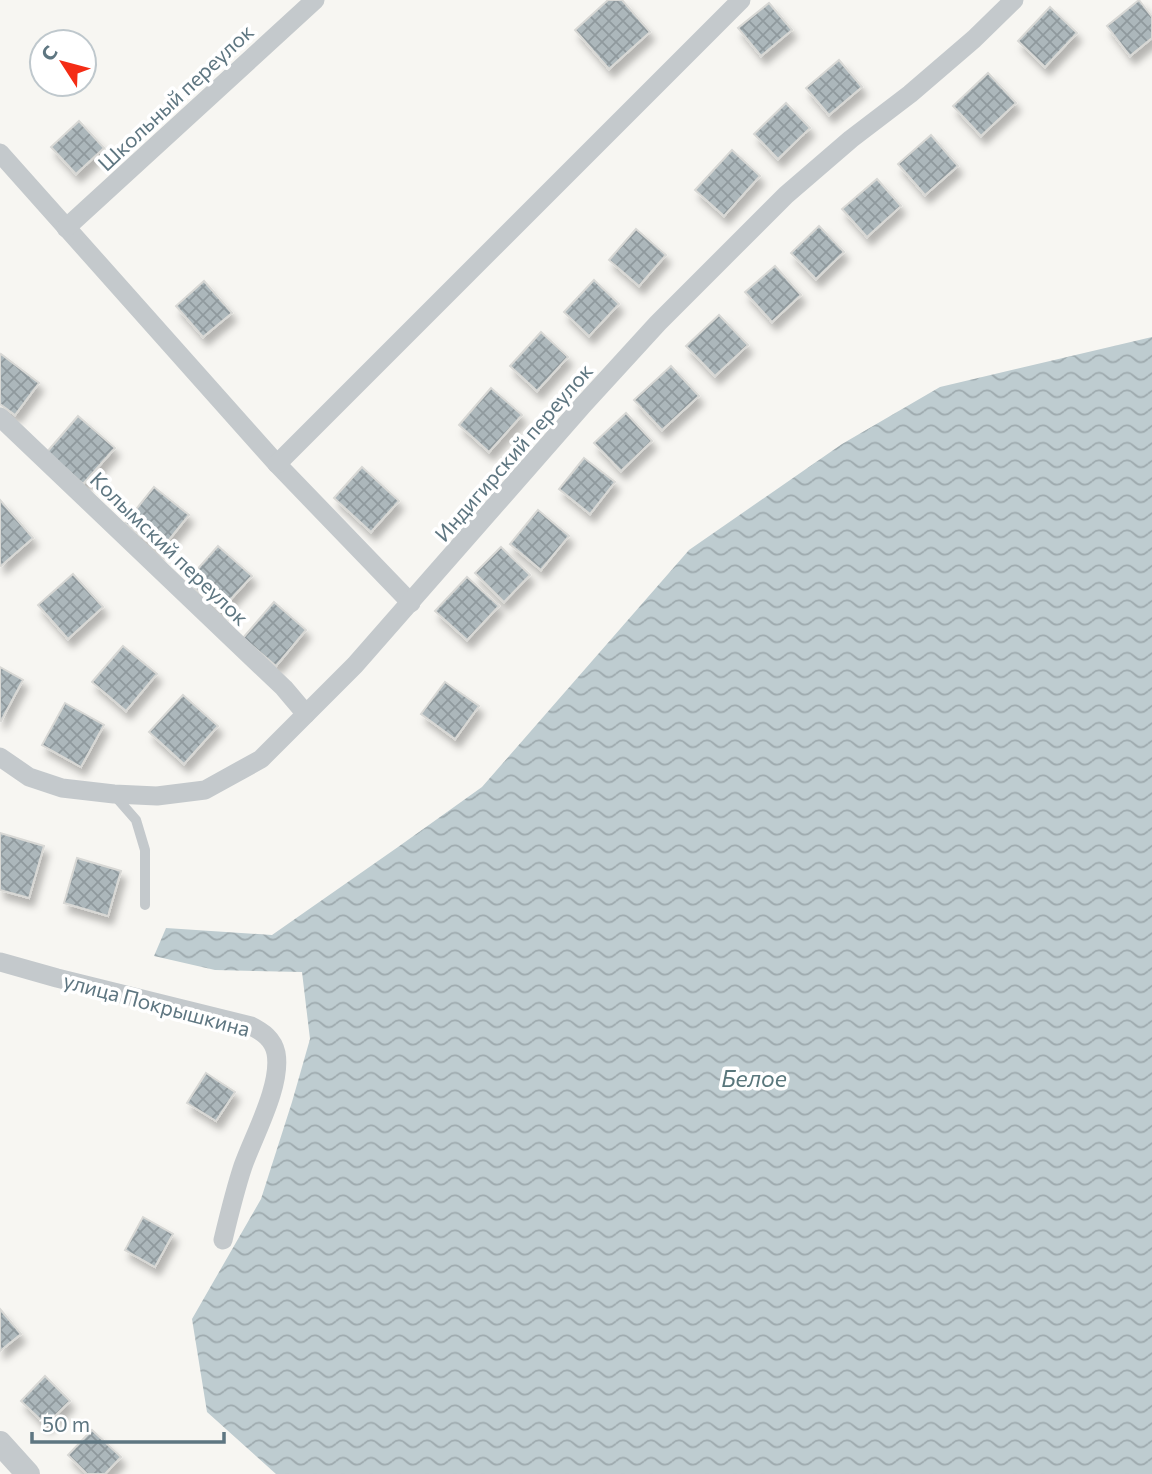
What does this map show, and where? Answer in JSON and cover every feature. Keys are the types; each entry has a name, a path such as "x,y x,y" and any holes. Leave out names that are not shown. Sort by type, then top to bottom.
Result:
{"street":[{"name":"Школьный переулок","path":"66,228 315,0"},
{"path":"277,464 741,0"},
{"name":"Индигирский переулок","path":"0,757 29,777 62,788 157,796 205,790 261,758 355,665 658,323 786,195 851,139 910,94 974,39 1014,0"},
{"path":"0,153 277,464 411,603"},
{"name":"Колымский переулок","path":"0,417 284,688 306,714"},
{"name":"улица Покрышкина","path":"0,962 251,1026 266,1034 276,1050 274,1087 243,1168 223,1240"},
{"path":"0,1443 28,1474"}],"lane":[{"path":"114,794 136,820 145,850 145,905"}],"water":[{"name":"Белое","path":"1152,337 1152,1474 276,1474 207,1412 192,1319 261,1199 292,1102 310,1039 302,972 215,970 154,956 166,928 272,935 482,787 689,550 842,444 940,387"}],"building":[{"path":"608,0 622,0 650,32 609,69 575,30"},
{"path":"1139,0 1152,17 1152,38 1130,56 1107,26"},
{"path":"769,3 792,30 761,56 738,28"},
{"path":"1050,7 1077,33 1045,67 1018,41"},
{"path":"839,60 862,87 829,115 806,88"},
{"path":"988,73 1016,103 981,136 953,106"},
{"path":"786,103 810,128 778,159 754,134"},
{"path":"79,121 104,148 76,174 51,147"},
{"path":"931,135 958,166 925,195 898,164"},
{"path":"732,150 760,176 724,216 695,190"},
{"path":"877,179 901,206 867,237 842,209"},
{"path":"819,226 844,252 816,279 791,253"},
{"path":"636,229 666,255 639,286 609,260"},
{"path":"775,266 801,295 772,322 745,292"},
{"path":"594,280 619,304 589,336 564,312"},
{"path":"204,281 232,313 203,337 176,306"},
{"path":"719,315 748,345 715,376 686,346"},
{"path":"541,332 568,357 537,391 510,366"},
{"path":"1,354 39,383 15,415 0,404"},
{"path":"671,366 699,396 662,430 634,400"},
{"path":"491,388 522,415 489,452 459,425"},
{"path":"626,413 652,441 621,471 594,443"},
{"path":"78,416 115,448 83,484 47,452"},
{"path":"584,458 615,482 590,514 559,489"},
{"path":"362,467 399,501 371,532 334,498"},
{"path":"154,487 189,515 160,551 125,523"},
{"path":"0,500 33,538 1,566 0,565"},
{"path":"538,510 569,536 541,570 510,544"},
{"path":"218,546 252,576 220,611 187,581"},
{"path":"501,547 530,575 504,602 475,573"},
{"path":"73,574 103,607 68,639 38,605"},
{"path":"467,577 499,606 467,640 435,611"},
{"path":"274,602 306,630 276,666 243,638"},
{"path":"123,646 157,674 126,711 92,682"},
{"path":"0,667 23,680 1,721 0,720"},
{"path":"445,682 479,706 455,739 421,714"},
{"path":"183,695 218,726 184,764 149,732"},
{"path":"65,703 104,725 81,767 42,745"},
{"path":"0,833 44,846 29,898 0,890"},
{"path":"77,858 121,871 108,916 64,903"},
{"path":"206,1073 235,1092 216,1121 187,1103"},
{"path":"143,1217 173,1234 155,1267 125,1250"},
{"path":"0,1309 21,1334 0,1351"},
{"path":"45,1376 70,1401 46,1425 21,1401"},
{"path":"92,1430 121,1457 105,1474 87,1474 68,1455"}]}
